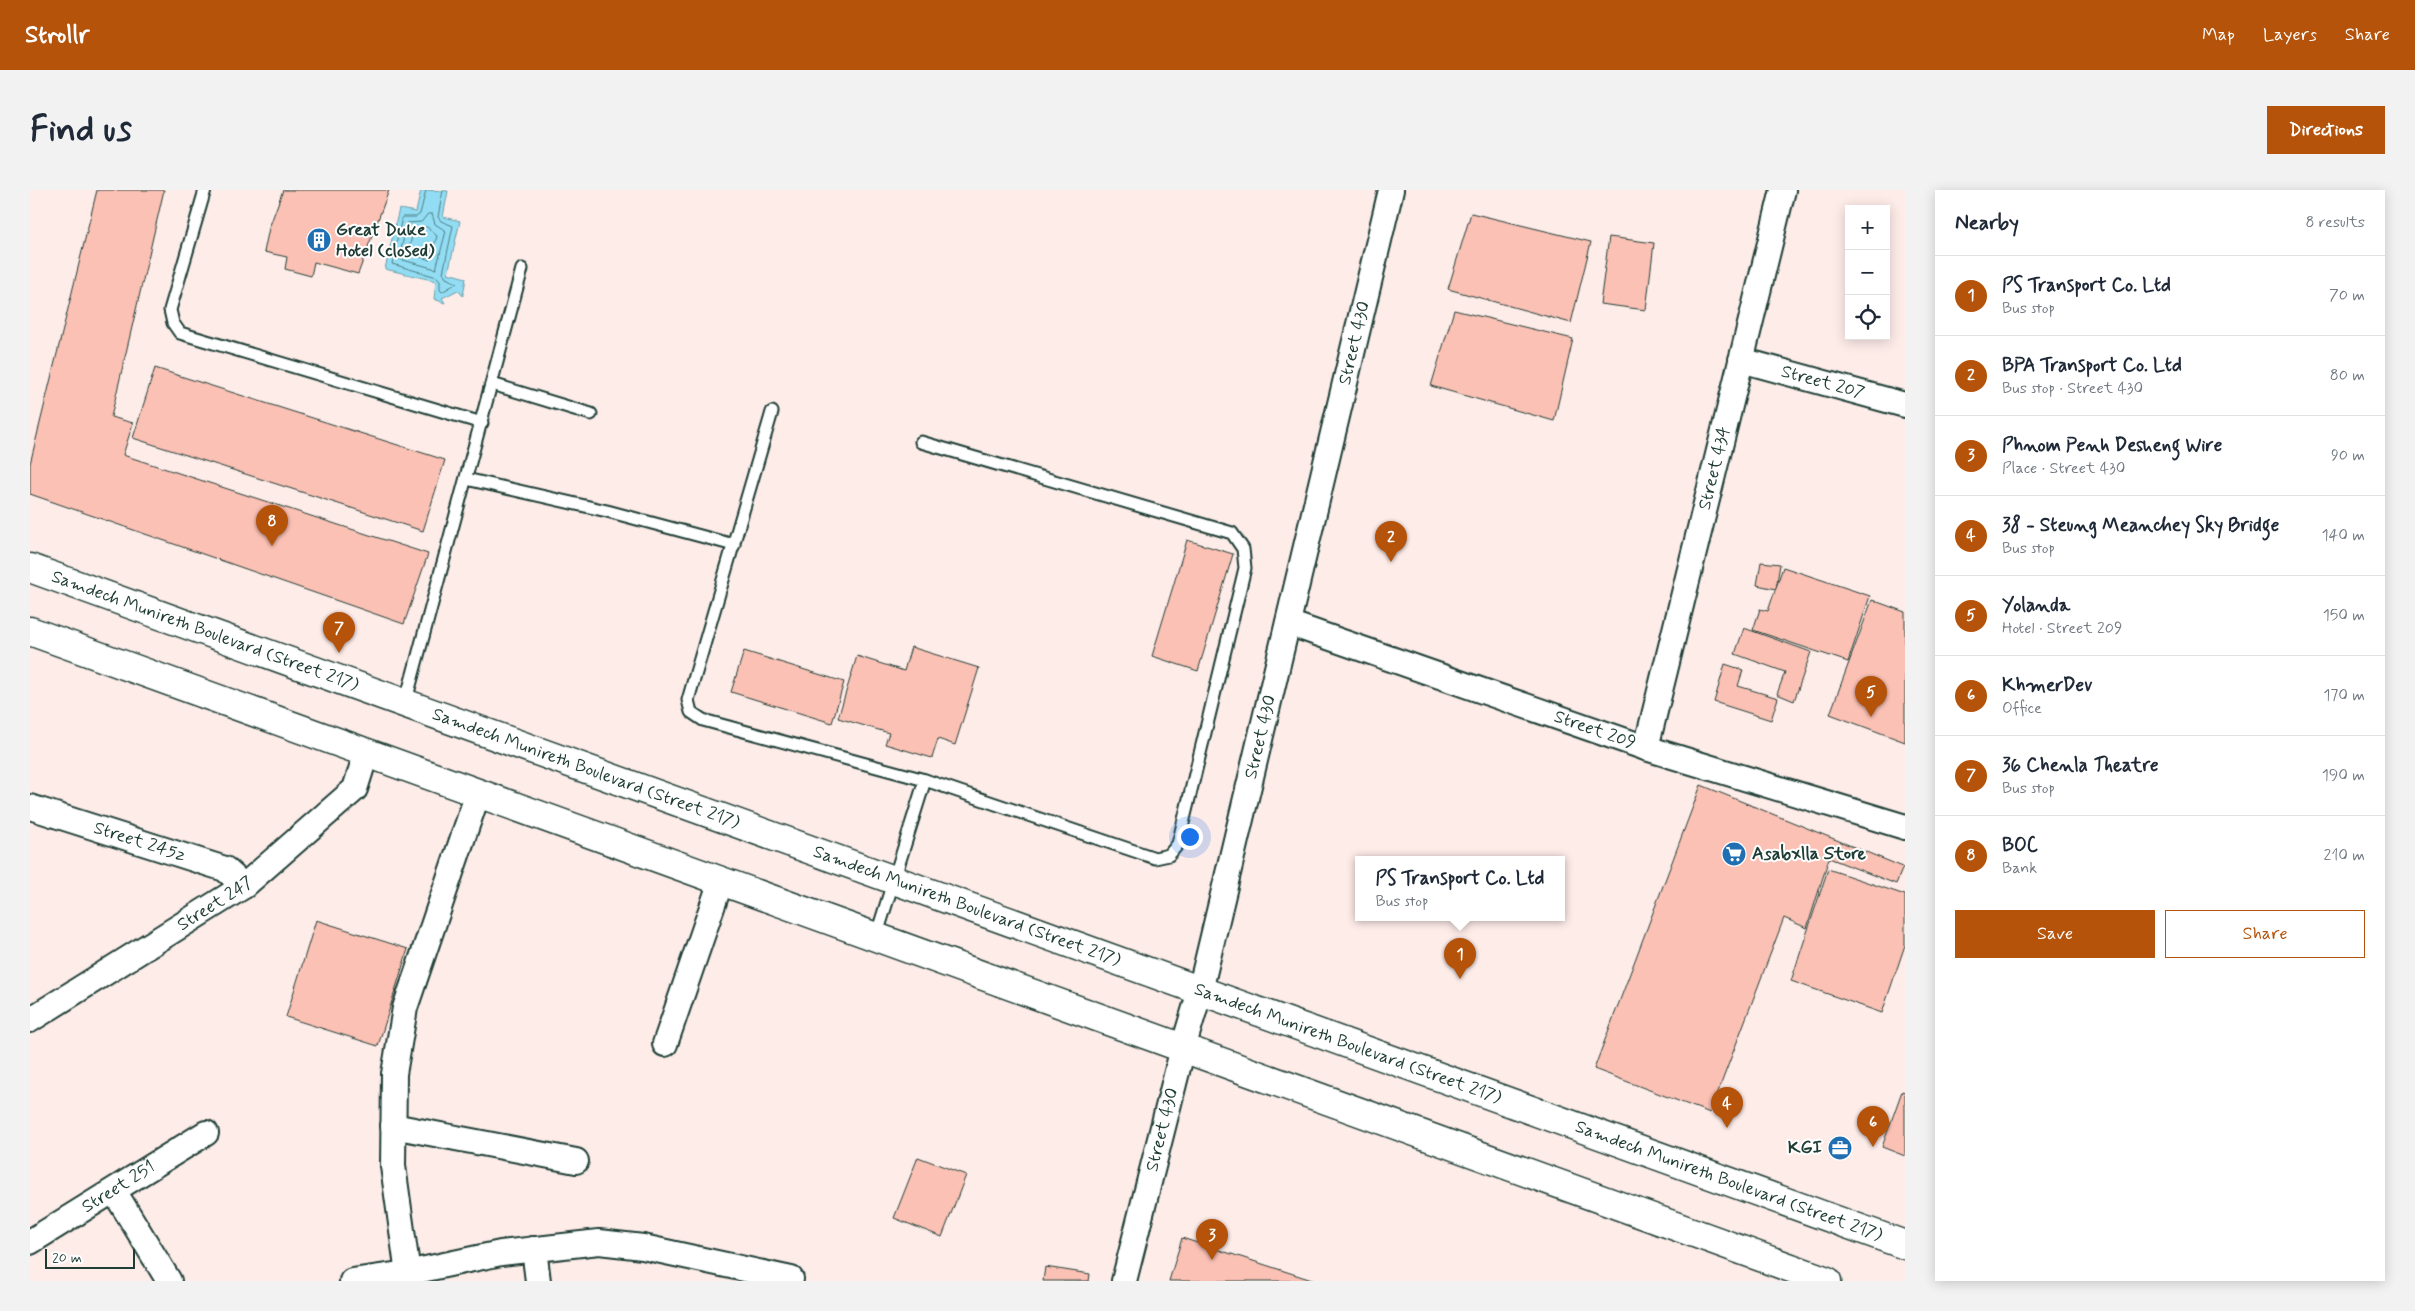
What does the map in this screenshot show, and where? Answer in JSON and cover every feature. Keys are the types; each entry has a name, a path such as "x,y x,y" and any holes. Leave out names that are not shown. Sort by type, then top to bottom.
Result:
{"main road":[{"name":"Samdech Munireth Boulevard (Street 217)","path":"30,568 1905,1245"},
{"path":"30,631 1827,1281"}],"street":[{"name":"Street 430","path":"1124,1281 1183,1048 1200,992 1391,190"},
{"name":"Street 434","path":"1646,748 1783,190"},
{"name":"Street 207","path":"1741,360 1905,405"},
{"name":"Street 209","path":"1288,623 1646,748 1905,827"},
{"name":"Street 247","path":"30,1020 244,886 355,789 366,754"},
{"path":"408,1277 393,1166 394,1074 405,1008 478,793"},
{"name":"Street 245z","path":"30,807 225,870 244,886"},
{"path":"665,1044 721,881"},
{"path":"393,1126 576,1161"},
{"name":"Street 251","path":"30,1242 206,1133"},
{"path":"114,1191 169,1281"},
{"path":"352,1281 408,1277 501,1253 599,1242 676,1254 791,1278"},
{"path":"534,1249 538,1281"}],"lane":[{"path":"205,190 170,310 174,323 180,333 482,423"},
{"path":"405,704 482,423 522,268"},
{"path":"492,384 591,414"},
{"path":"772,412 688,700 691,712 703,720 925,780 1155,858 1169,855 1178,844 1245,568 1243,549 1232,532 922,442"},
{"path":"466,479 607,511 734,545"},
{"path":"876,937 925,780"}],"water":[{"path":"421,190 448,191 443,217 460,221 448,273 466,278 463,296 458,290 442,298 445,303 434,299 436,281 385,269 399,209 416,212"}],"building":[{"path":"97,190 164,190 111,417 133,423 123,455 428,554 404,624 30,494 30,464"},
{"name":"Great Duke Hotel (closed)","path":"283,190 389,190 358,274 314,262 311,276 285,269 287,257 264,252 269,228"},
{"path":"1471,213 1591,242 1571,323 1448,289"},
{"path":"1609,237 1654,243 1646,310 1600,304"},
{"path":"1454,310 1573,339 1554,421 1431,386"},
{"path":"155,368 445,460 423,531 133,438"},
{"path":"1187,540 1233,554 1198,671 1152,656"},
{"path":"1761,562 1780,564 1776,589 1757,585"},
{"path":"1783,567 1870,596 1848,662 1753,630 1760,609 1768,611"},
{"path":"1872,600 1905,612 1905,742 1830,714"},
{"path":"1744,628 1811,652 1794,701 1777,694 1785,672 1735,654"},
{"path":"911,647 979,668 955,745 938,739 932,758 885,744 889,733 838,718 857,656 904,671"},
{"path":"744,651 844,682 832,723 731,692"},
{"path":"1725,664 1743,670 1738,686 1778,698 1771,720 1714,702"},
{"path":"1701,785 1903,867 1896,884 1829,858 1807,928 1784,918 1710,1113 1594,1069"},
{"path":"1828,869 1905,895 1905,945 1882,1013 1791,981"},
{"path":"316,920 408,949 378,1046 286,1017"},
{"path":"1902,1091 1905,1092 1905,1156 1882,1147"},
{"path":"918,1157 966,1175 942,1237 894,1218"},
{"path":"1182,1238 1315,1281 1169,1281"},
{"path":"1045,1267 1090,1274 1089,1281 1043,1281"}],"place":[{"name":"Great Duke Hotel (closed)","path":"319,240"},
{"name":"BOC","path":"272,546"},
{"name":"BPA Transport Co. Ltd","path":"1391,562"},
{"name":"36 Chenla Theatre","path":"339,653"},
{"name":"Yolanda","path":"1871,717"},
{"name":"Asabxlla Store","path":"1734,854"},
{"name":"PS Transport Co. Ltd","path":"1460,979"},
{"name":"38 - Steung Meanchey Sky Bridge","path":"1727,1128"},
{"name":"KhmerDev","path":"1873,1147"},
{"name":"KGI","path":"1840,1148"},
{"name":"Phnom Penh Desheng Wire","path":"1212,1260"}]}
